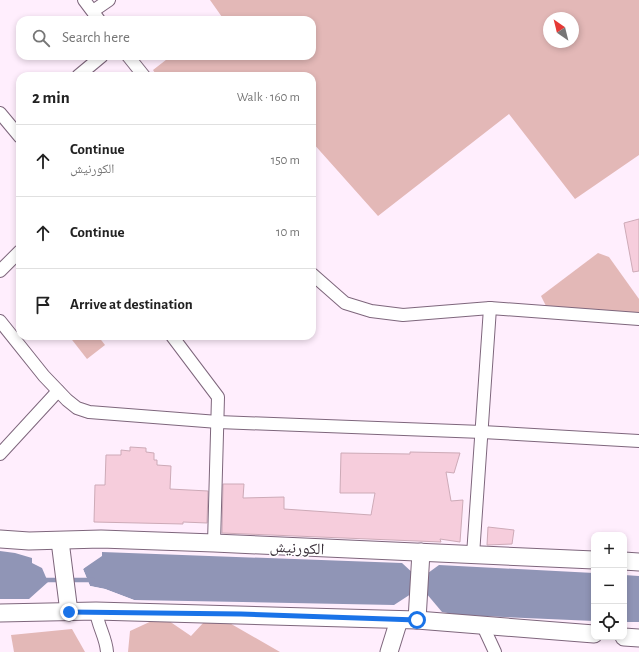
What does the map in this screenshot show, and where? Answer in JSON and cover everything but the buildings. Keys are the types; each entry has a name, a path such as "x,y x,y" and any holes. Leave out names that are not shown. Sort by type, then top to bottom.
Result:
{"main road":[{"name":"الكورنيش","path":"0,539 29,542 61,548 101,539 214,543 421,558 473,555 591,560"},
{"path":"61,548 68,607"},
{"path":"418,614 421,558"},
{"path":"627,561 639,562"},
{"path":"0,613 68,607 96,611 398,620 418,614 482,624 591,634"},
{"path":"389,652 398,620"},
{"path":"627,637 639,638"}],"street":[{"path":"84,0 96,16 109,0"},
{"path":"83,72 97,60"},
{"path":"131,60 141,72"},
{"path":"0,113 16,127"},
{"path":"0,271 16,255"},
{"path":"316,278 345,303 371,311 403,315 490,308 639,319"},
{"path":"473,555 490,308"},
{"path":"0,321 44,376 58,391 77,408 89,412 218,422 482,432 639,441"},
{"path":"175,340 218,397 214,543"},
{"path":"0,454 58,391"},
{"path":"96,611 98,625 107,647 118,652"},
{"path":"482,624 495,652"}],"shaded area":[{"path":"210,0 639,0 639,155 575,199 509,114 378,216 316,146 316,72 154,72 153,70 166,60 316,60 316,16 221,16"},
{"path":"598,253 609,257 639,299 639,313 546,306 541,296"},
{"path":"72,340 101,340 105,345 87,359"},
{"path":"156,619 169,621 191,636 204,622 226,621 280,652 128,652 130,631"},
{"path":"72,629 85,652 14,652 11,635"}],"water":[{"path":"0,551 15,553 32,558 32,563 42,568 48,582 29,599 0,599"},
{"path":"102,552 402,563 415,575 414,592 394,605 134,600 105,589 90,586 83,569"},
{"path":"439,565 591,573 591,621 459,615 442,612 426,593 428,573"},
{"path":"627,575 639,576 639,622 627,622"}],"pier":[{"path":"99,552 102,552 102,556 83,569 90,586 105,589 134,600 129,600 89,587 81,569"}],"waterway":[{"path":"42,580 93,580"}],"route":[{"path":"69,612 96,611 241,614 417,620"}]}
